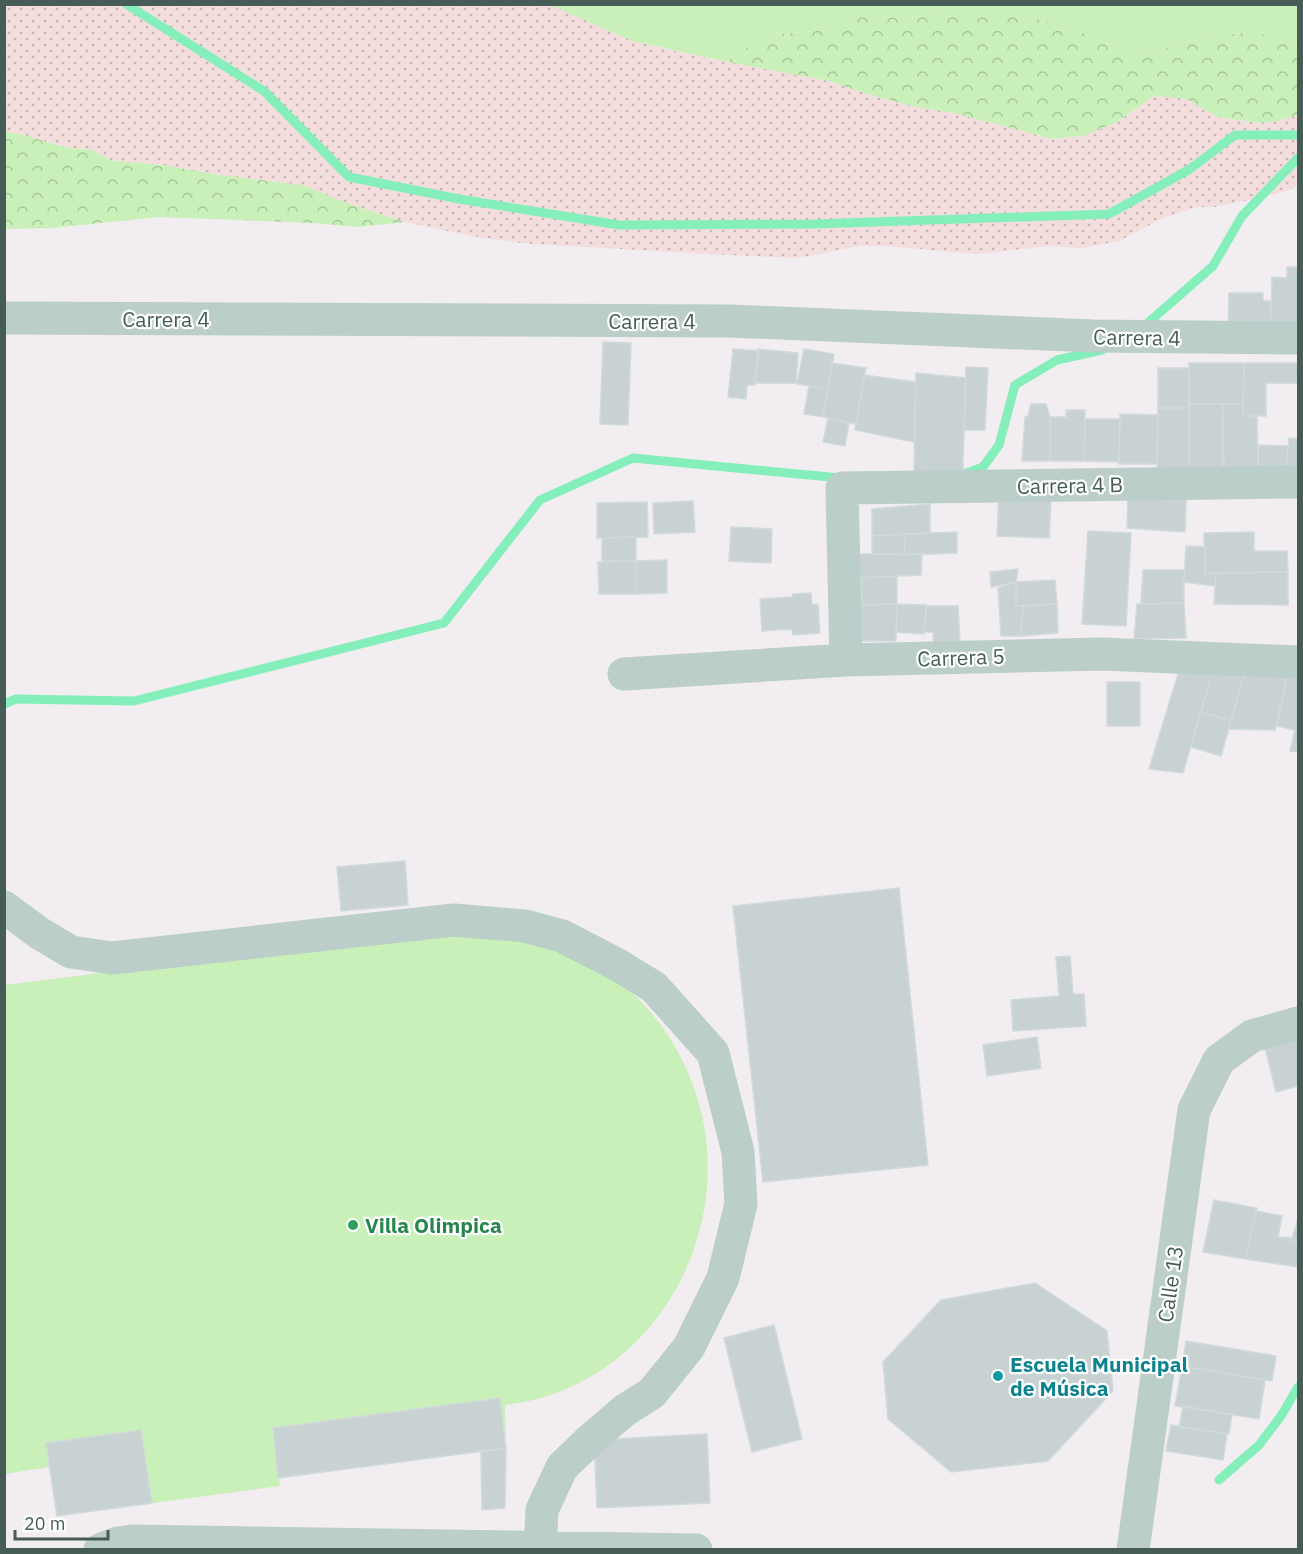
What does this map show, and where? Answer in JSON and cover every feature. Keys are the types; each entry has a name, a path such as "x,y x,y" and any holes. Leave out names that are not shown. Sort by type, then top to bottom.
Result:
{"street":[{"name":"Carrera 4","path":"4,318 729,321 1094,336 1299,338"},
{"name":"Carrera 4 B","path":"846,660 842,488 1299,482"},
{"name":"Carrera 5","path":"624,674 846,660 1101,654 1299,662"},
{"path":"4,907 39,933 71,952 112,958 454,920 525,926 562,936 618,964 654,987 695,1031 713,1053 738,1152 741,1204 723,1278 689,1347 652,1393 626,1410 598,1433 562,1467 542,1510 540,1548"},
{"name":"Calle 13","path":"1133,1550 1194,1110 1219,1060 1252,1036 1299,1023"},
{"path":"101,1549 132,1541 696,1550"}],"green space":[{"path":"548,5 1298,5 1298,48 1254,31 1191,41 1140,56 1057,23 973,9 919,17 851,18 811,31 775,35 746,48 726,62 632,41"},
{"path":"973,9 1057,23 1140,56 1191,41 1254,31 1298,48 1298,115 1279,121 1258,123 1217,117 1186,99 1154,96 1116,123 1083,136 1052,139 953,113 916,107 873,96 828,81 726,62 746,48 775,35 811,31 851,18 919,17"},
{"path":"5,132 21,134 65,147 93,150 110,160 164,165 303,185 350,204 405,222 358,227 159,217 53,228 5,229"},
{"name":"Villa Olimpica","path":"417,933 510,933 526,937 617,981 654,1016 672,1041 692,1082 707,1144 707,1192 698,1238 680,1282 655,1321 622,1355 583,1381 537,1399 505,1405 506,1448 279,1478 280,1486 57,1516 49,1467 5,1474 5,985"}],"sand":[{"path":"548,4 632,41 828,81 873,96 916,107 953,113 1052,139 1083,136 1116,123 1154,96 1186,99 1217,117 1258,123 1279,121 1298,115 1298,186 1284,192 1216,207 1197,207 1161,219 1119,241 1083,248 1049,246 977,254 886,246 859,246 799,258 520,243 471,236 405,222 350,204 303,185 164,165 110,160 93,150 65,147 21,134 5,132 5,5"}],"building":[{"path":"1287,267 1298,267 1298,329 1271,324 1272,277 1287,278"},
{"path":"1229,293 1263,293 1263,301 1271,301 1271,324 1228,329"},
{"path":"603,342 631,343 628,425 600,424"},
{"path":"733,349 759,351 755,385 747,385 746,399 728,397"},
{"path":"758,349 798,353 796,383 755,383"},
{"path":"804,349 834,354 828,389 797,384"},
{"path":"832,363 866,368 856,424 823,417"},
{"path":"1189,363 1244,363 1243,404 1190,404"},
{"path":"1244,363 1298,363 1298,383 1266,383 1266,416 1243,416"},
{"path":"966,367 988,368 985,430 964,430"},
{"path":"1158,368 1189,368 1189,408 1158,408"},
{"path":"916,373 966,378 963,462 965,495 914,475"},
{"path":"864,375 916,382 914,442 855,430"},
{"path":"809,386 828,389 823,417 804,414"},
{"path":"1031,404 1046,404 1050,417 1050,461 1022,461 1025,417 1028,416"},
{"path":"1190,404 1223,404 1224,469 1189,468"},
{"path":"1223,404 1243,404 1243,416 1257,416 1258,470 1223,469"},
{"path":"1158,408 1189,408 1189,468 1157,468"},
{"path":"1066,410 1085,410 1084,461 1050,461 1050,417 1066,417"},
{"path":"1120,414 1158,415 1157,464 1119,464"},
{"path":"828,419 849,423 845,446 823,442"},
{"path":"1085,419 1120,419 1119,462 1084,461"},
{"path":"1289,438 1298,439 1298,471 1286,470"},
{"path":"1258,445 1288,446 1286,470 1258,470"},
{"path":"999,495 1051,499 1049,538 997,536"},
{"path":"1128,497 1186,500 1185,532 1127,528"},
{"path":"693,501 695,532 654,534 653,503"},
{"path":"647,502 648,537 597,538 597,503"},
{"path":"930,504 930,533 872,536 872,509"},
{"path":"731,527 772,529 771,563 729,561"},
{"path":"1088,531 1131,533 1126,626 1082,624"},
{"path":"957,532 957,553 904,555 905,534"},
{"path":"1254,532 1254,551 1287,551 1288,572 1205,573 1204,533"},
{"path":"905,534 904,555 872,554 872,536"},
{"path":"636,537 636,561 602,561 602,538"},
{"path":"1186,546 1205,547 1205,573 1216,573 1215,586 1184,582"},
{"path":"858,554 922,554 921,575 858,578"},
{"path":"667,560 667,593 636,594 636,561"},
{"path":"636,561 636,594 599,594 598,562"},
{"path":"1018,569 1016,582 991,587 990,572"},
{"path":"1143,570 1184,570 1184,603 1141,604"},
{"path":"1288,572 1288,605 1214,604 1216,573"},
{"path":"897,576 897,604 861,605 862,578"},
{"path":"1055,580 1057,604 1016,606 1016,582"},
{"path":"1016,582 1016,606 1023,606 1021,636 1001,636 998,588"},
{"path":"811,593 812,605 818,604 820,633 793,635 792,629 762,631 760,599"},
{"path":"1184,603 1186,638 1134,639 1137,604"},
{"path":"897,604 896,641 859,641 861,605"},
{"path":"897,604 926,605 924,634 896,632"},
{"path":"1057,604 1058,633 1021,636 1023,606"},
{"path":"927,606 958,606 960,642 934,644 933,632 924,632"},
{"path":"1182,661 1214,666 1183,773 1149,769"},
{"path":"1214,666 1244,675 1231,721 1201,712"},
{"path":"1244,675 1287,676 1275,730 1228,729"},
{"path":"1287,676 1298,678 1298,752 1290,751 1295,730 1277,726"},
{"path":"1107,682 1140,682 1140,726 1107,726"},
{"path":"1201,712 1231,721 1221,756 1191,747"},
{"path":"405,861 408,905 341,911 337,867"},
{"path":"899,888 928,1165 763,1182 733,906"},
{"path":"1070,956 1073,994 1084,994 1086,1026 1013,1031 1011,1000 1059,996 1056,957"},
{"path":"1298,1031 1298,1086 1276,1092 1263,1040"},
{"path":"1037,1037 1041,1068 987,1076 983,1045"},
{"path":"1214,1200 1257,1208 1245,1259 1203,1252"},
{"path":"1256,1211 1282,1216 1278,1237 1291,1238 1291,1241 1298,1244 1298,1267 1245,1259"},
{"path":"1298,1219 1298,1244 1291,1241"},
{"name":"Escuela Municipal de Música","path":"1035,1283 1107,1331 1113,1391 1048,1461 951,1472 888,1419 883,1362 941,1300"},
{"path":"774,1325 802,1439 752,1452 724,1338"},
{"path":"1186,1341 1276,1356 1272,1381 1182,1366"},
{"path":"1182,1366 1265,1380 1259,1419 1175,1406"},
{"path":"500,1398 506,1448 278,1478 273,1428"},
{"path":"1183,1406 1232,1414 1229,1434 1179,1427"},
{"path":"1171,1425 1227,1434 1223,1460 1166,1451"},
{"path":"141,1430 152,1503 57,1516 46,1443"},
{"path":"707,1434 710,1503 597,1508 594,1440"},
{"path":"506,1448 505,1508 482,1510 481,1452"}],"waterway":[{"path":"126,4 264,91 349,177 459,199 619,225 815,224 1109,214 1190,169 1235,135 1298,135"},
{"path":"1142,328 1213,266 1242,216 1298,158"},
{"path":"964,474 983,467 999,445 1015,385 1057,360 1102,350"},
{"path":"4,704 16,699 134,701 444,623 540,500 633,458 840,478"},
{"path":"1219,1480 1259,1445 1281,1416 1298,1387"}],"place":[{"name":"Villa Olimpica","path":"353,1225"},
{"name":"Escuela Municipal de Música","path":"998,1376"}]}
